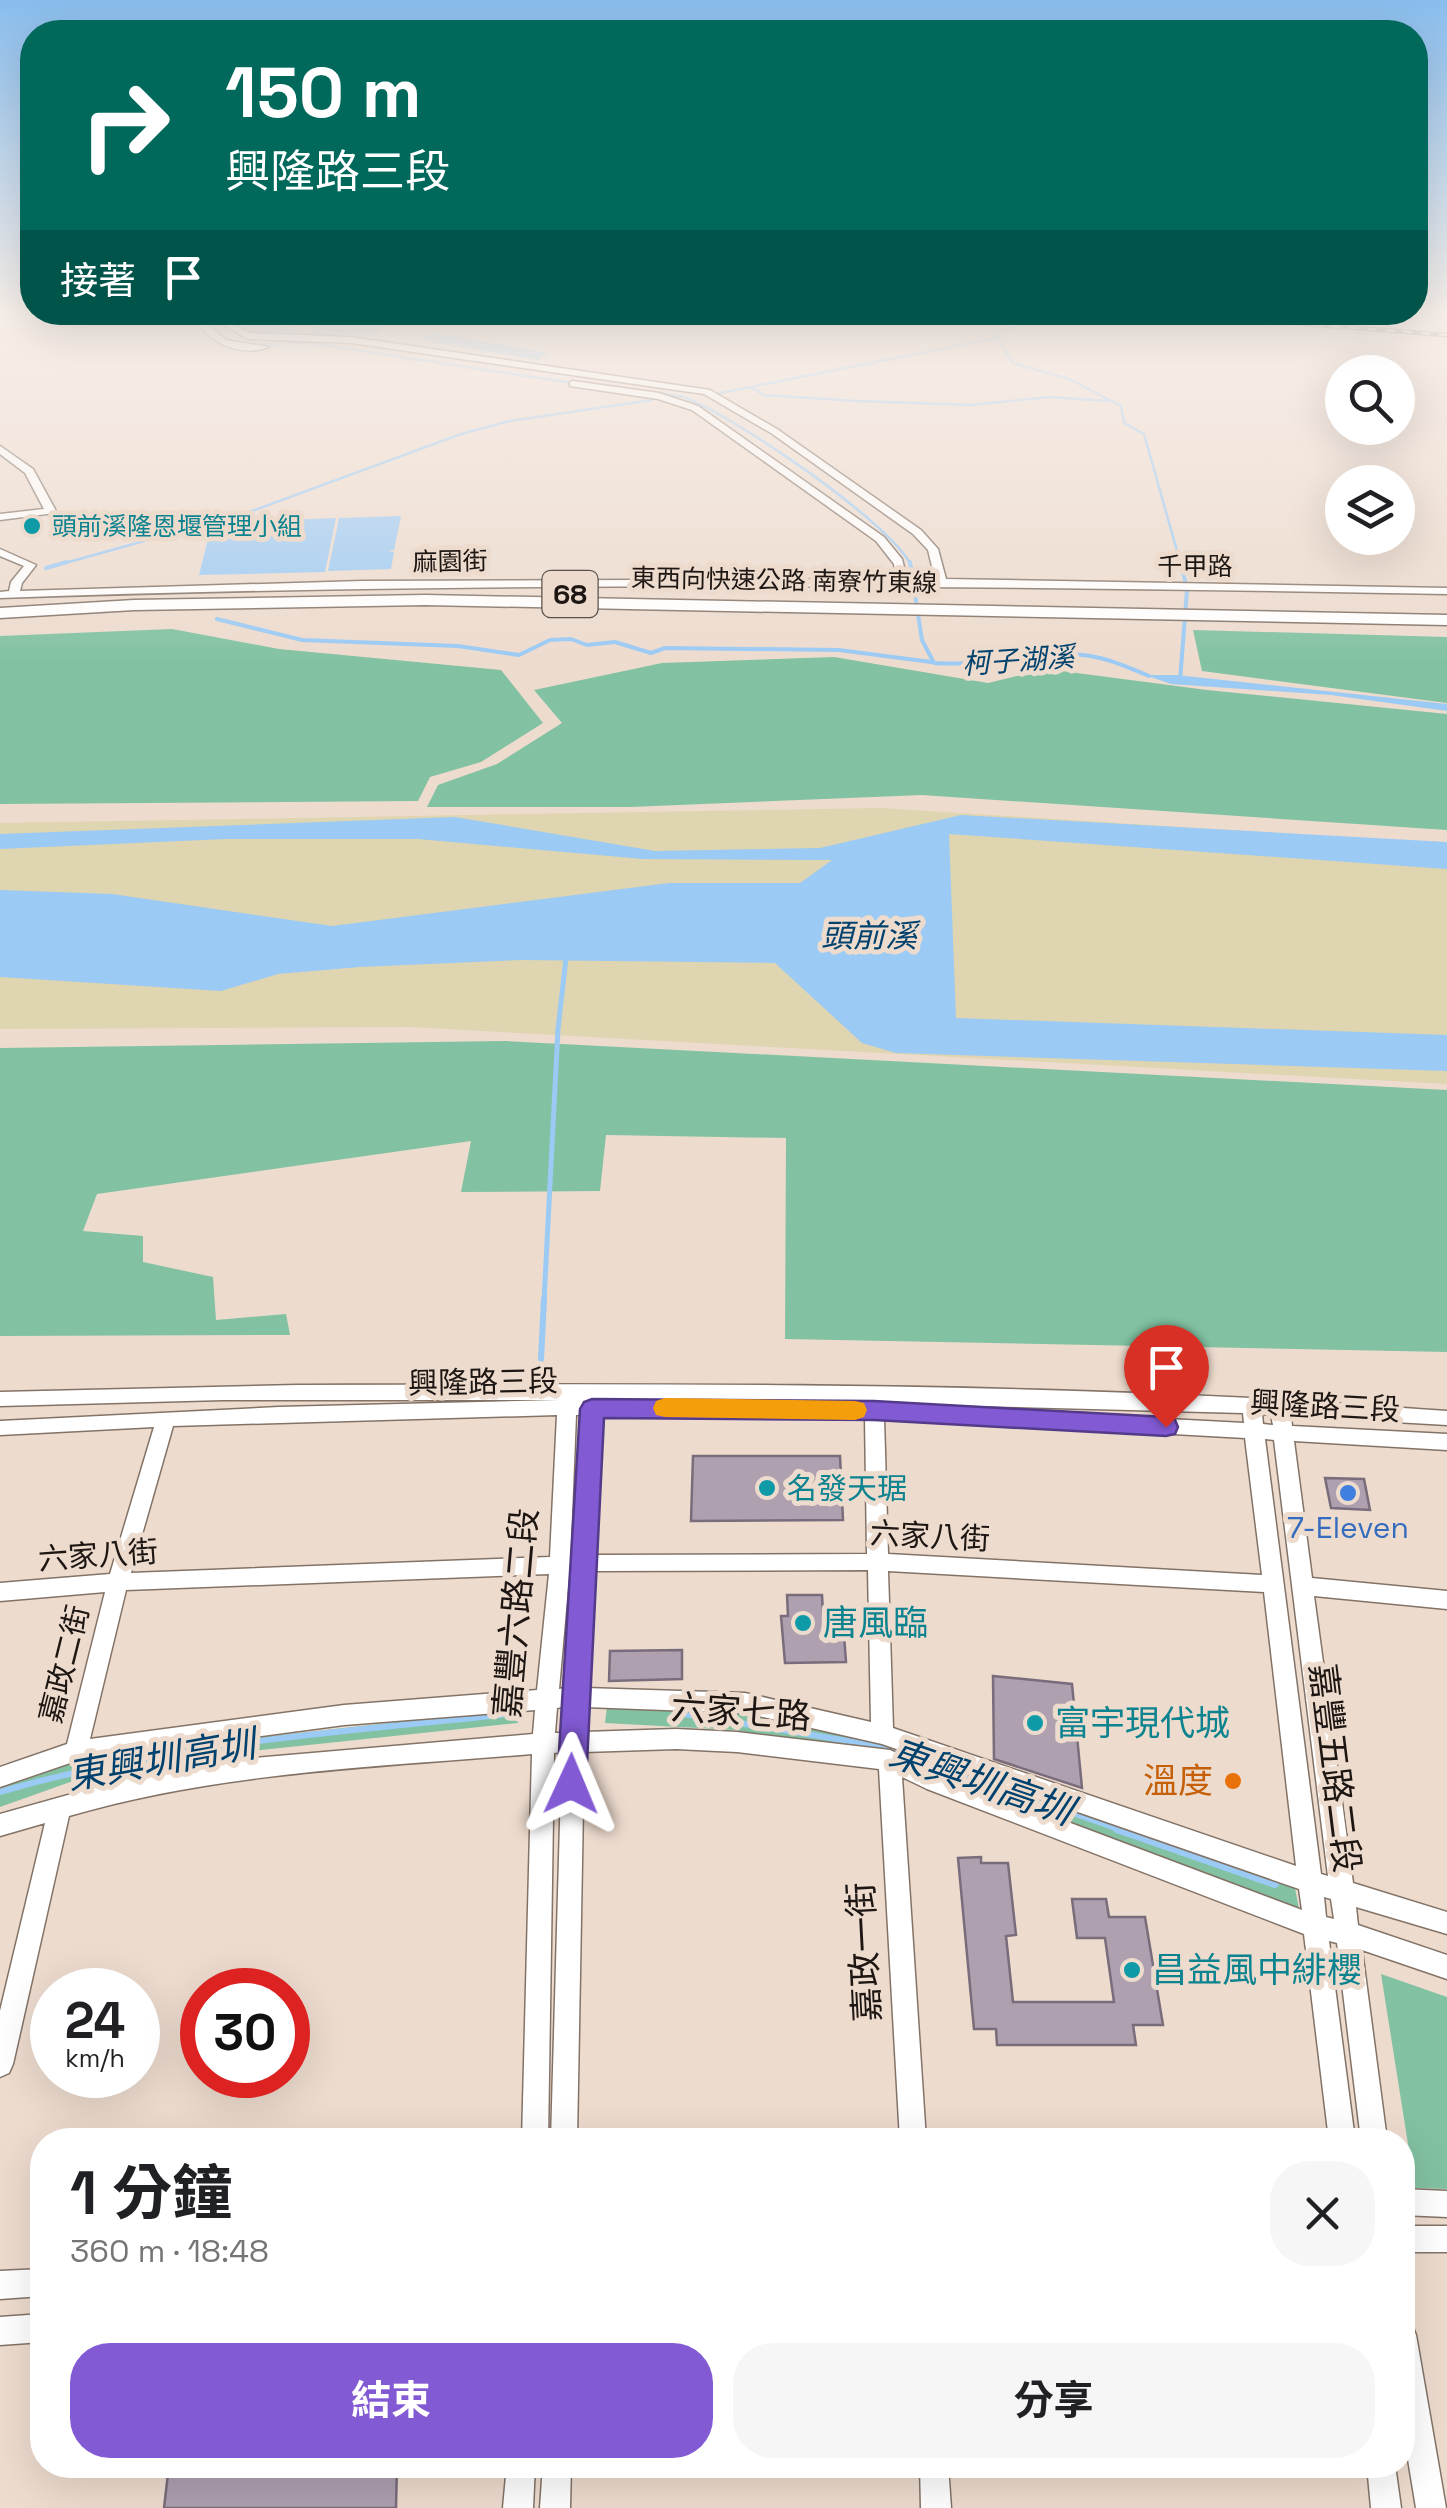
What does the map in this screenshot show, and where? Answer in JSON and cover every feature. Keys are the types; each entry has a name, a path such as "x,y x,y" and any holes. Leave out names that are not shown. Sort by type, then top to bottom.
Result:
{"highway":[{"name":"東西向快速公路 南寮竹東線","path":"4,598 309,591 1140,603 1399,614 1447,620"},
{"name":"東西向快速公路 南寮竹東線","path":"0,613 134,605 425,600 1399,614 1447,609"},
{"path":"1140,603 1447,609"},
{"path":"819,606 1447,634"}],"street":[{"path":"728,428 861,524 895,556 903,572 901,582"},
{"path":"766,428 917,532 933,549 942,584"},
{"path":"0,449 29,471 51,511 0,516"},
{"path":"0,552 31,565 4,598"},
{"name":"麻園街","path":"4,598 527,582 942,584"},
{"name":"千甲路","path":"942,584 1447,591"},
{"name":"興隆路三段","path":"594,1401 874,1392 1251,1405 1447,1418"},
{"name":"興隆路三段","path":"0,1399 177,1394 594,1401 874,1410 1447,1442"},
{"name":"興隆路三段","path":"0,1428 567,1401"},
{"name":"嘉豐六路二段","path":"564,2128 572,1744 562,1698 560,1565 567,1401"},
{"name":"嘉豐六路二段","path":"535,2128 543,1744 562,1698 584,1564 594,1401"},
{"name":"嘉豐五路二段","path":"1251,1405 1341,2128"},
{"name":"嘉豐五路二段","path":"1280,1408 1373,2128"},
{"path":"874,1410 882,1734"},
{"name":"嘉政二街","path":"76,1752 118,1582 166,1419"},
{"name":"六家八街","path":"584,1564 879,1562 1274,1584"},
{"name":"六家八街","path":"0,1592 118,1582 560,1565"},
{"path":"1305,1586 1447,1600"},
{"name":"六家七路","path":"0,1777 76,1752 344,1715 562,1698 745,1703 882,1734 1246,1862 1447,1924"},
{"name":"六家七路","path":"0,1825 132,1787 240,1770 543,1744 692,1740 890,1760 936,1782 1318,1928 1350,1934 1447,1968"},
{"name":"嘉政一街","path":"890,1760 912,2128"},
{"path":"0,2064 60,1806"},
{"path":"1415,2203 1447,2204"},
{"path":"1415,2239 1447,2239"},
{"path":"0,2285 30,2283"},
{"path":"0,2331 30,2329"},
{"path":"1415,2415 1430,2508"},
{"path":"518,2508 520,2478"},
{"path":"555,2508 556,2478"},
{"path":"935,2478 936,2508"},
{"path":"1383,2478 1386,2508"}],"green space":[{"path":"172,629 279,649 501,670 543,723 481,762 430,777 418,801 0,804 0,636"},
{"path":"1193,630 1447,637 1447,703 1202,671"},
{"path":"834,657 988,683 1046,669 1447,714 1447,830 922,795 630,807 427,807 438,785 497,764 562,723 534,690 662,663"},
{"path":"505,1041 1447,1090 1447,1352 785,1339 786,1138 606,1135 600,1191 461,1192 471,1141 97,1194 83,1231 143,1236 143,1262 213,1277 216,1320 286,1314 290,1335 0,1336 0,1048"},
{"path":"607,1706 744,1709 883,1739 1294,1883 1299,1909 881,1756 735,1730 605,1723"},
{"path":"524,1708 518,1723 118,1765 0,1807 0,1785 101,1755"},
{"path":"1381,1974 1447,1997 1447,2189 1415,2188 1415,2128 1405,2128"}],"sand":[{"path":"881,808 1447,844 1447,1084 409,1027 0,1029 0,823"}],"water":[{"path":"401,516 394,550 388,551 394,552 391,569 328,571 339,518"},
{"path":"336,518 325,572 199,575 208,539 255,521"},
{"path":"1145,675 1447,704 1447,711 1331,695 1171,684"},
{"name":"頭前溪","path":"961,815 1447,842 1447,869 949,834 956,1018 1447,1035 1447,1071 896,1053 862,1043 775,963 521,960 360,967 278,974 221,991 0,977 0,890 112,894 332,926 669,883 800,883 832,860 643,859 418,839 226,839 0,849 0,834 455,817 655,851 820,848"}],"building":[{"name":"名發天琚","path":"693,1456 840,1456 843,1520 691,1521"},
{"name":"7-Eleven","path":"1325,1478 1364,1479 1370,1510 1331,1508"},
{"name":"唐風臨","path":"787,1595 822,1595 824,1630 829,1630 829,1636 844,1635 846,1662 785,1663 781,1616 788,1616"},
{"path":"682,1650 682,1679 609,1681 610,1651"},
{"name":"富宇現代城","path":"993,1676 1072,1684 1082,1788 994,1759"},
{"name":"昌益風中緋櫻","path":"981,1857 981,1863 1008,1863 1016,1935 1006,1936 1013,2002 1114,2002 1105,1938 1077,1938 1072,1899 1106,1899 1109,1917 1145,1917 1163,2025 1133,2025 1136,2045 997,2045 996,2029 974,2029 958,1858"},
{"path":"167,2478 397,2478 396,2508 164,2508"}],"waterway":[{"path":"58,565 252,511 483,428"},
{"name":"柯子湖溪","path":"742,428 842,497 897,546 910,564"},
{"path":"1133,428 1144,434 1181,565"},
{"path":"46,568 67,562"},
{"path":"1180,562 1186,584"},
{"name":"柯子湖溪","path":"910,564 922,640 934,663 1082,655 1149,676"},
{"path":"1180,681 1187,590"},
{"path":"217,619 302,640 458,646 519,655 550,640 571,639 587,645 615,642 651,653 665,648 839,650 931,662"},
{"path":"544,1301 558,1029 566,958"},
{"path":"541,1359 544,1299"},
{"name":"東興圳高圳","path":"678,1713 885,1747 1124,1831"},
{"name":"東興圳高圳","path":"0,1792 186,1751 501,1715"},
{"name":"東興圳高圳","path":"1117,1829 1275,1884"}],"slow traffic":[{"path":"665,1408 855,1410"}],"place":[{"name":"頭前溪隆恩堰管理小組","path":"32,526"},
{"name":"名發天琚","path":"767,1488"},
{"name":"7-Eleven","path":"1348,1493"},
{"name":"唐風臨","path":"803,1623"},
{"name":"富宇現代城","path":"1035,1723"},
{"name":"溫度","path":"1233,1781"},
{"name":"昌益風中緋櫻","path":"1132,1970"}],"route":[{"path":"571,1784 592,1409 874,1410 1166,1427"}]}
